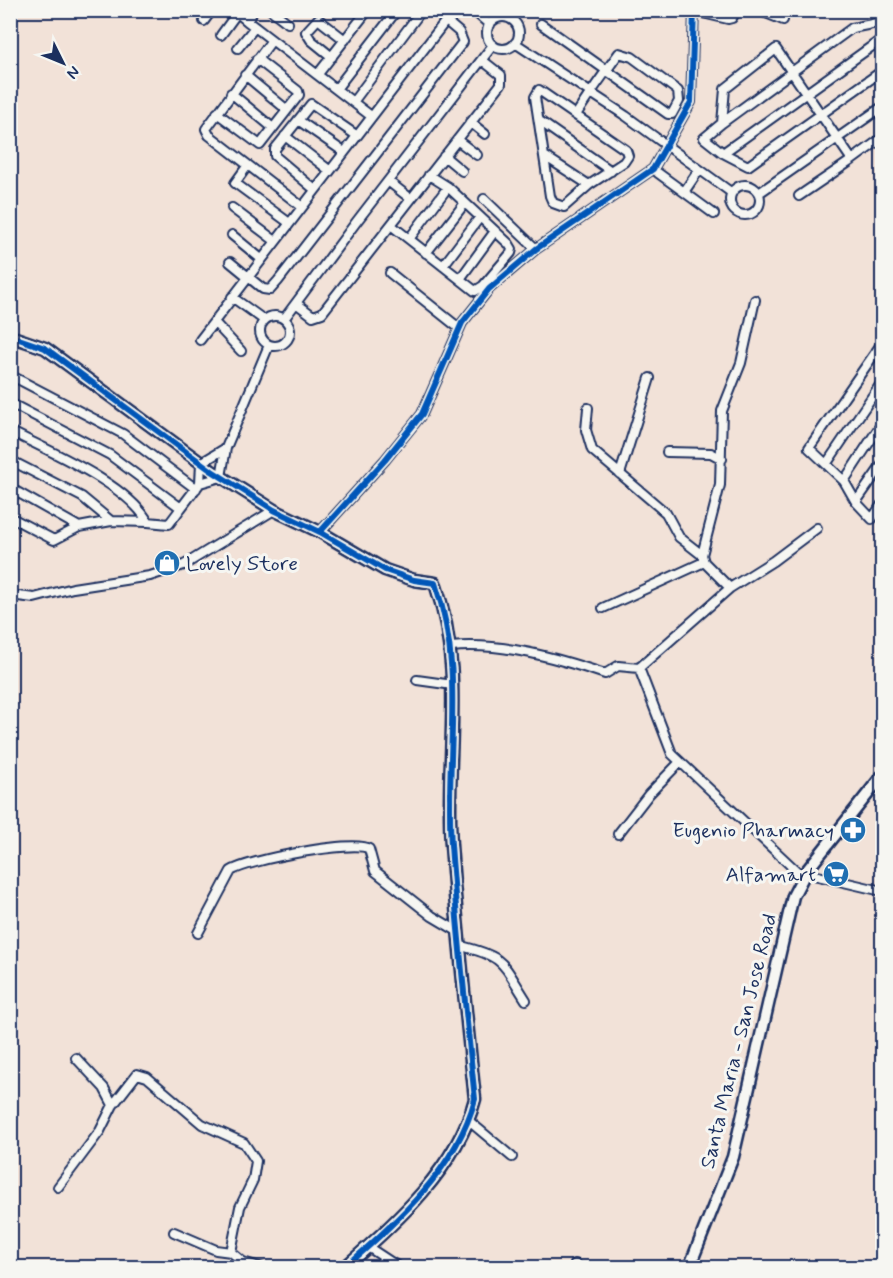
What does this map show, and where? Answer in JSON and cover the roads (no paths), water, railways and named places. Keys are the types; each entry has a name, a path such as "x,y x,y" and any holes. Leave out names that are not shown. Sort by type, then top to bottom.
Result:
{"street":[{"path":"204,21 212,10"},
{"path":"247,21 254,10"},
{"path":"271,10 288,23"},
{"path":"318,74 368,10"},
{"path":"336,89 397,10"},
{"path":"353,102 422,10"},
{"path":"200,340 260,258 454,10"},
{"path":"472,10 490,25"},
{"path":"320,532 385,460 422,414 459,328 489,289 536,249 653,169 664,145 682,121 691,102 694,11 728,19 737,10"},
{"path":"758,10 783,20"},
{"path":"221,35 235,12 371,116"},
{"path":"502,18 515,23 518,29 515,43 505,49 493,45 487,32 490,25 502,18"},
{"path":"332,57 311,40 306,32 318,19 345,40"},
{"path":"230,262 266,290 278,281 463,42 459,32 446,21"},
{"path":"882,22 852,28 791,71 704,138 723,153 748,166 882,71"},
{"path":"541,24 607,70 668,114 672,114 680,101 678,91 624,52 619,53 607,70 590,92 576,115"},
{"path":"238,48 255,27"},
{"path":"723,153 882,39"},
{"path":"272,40 216,113 207,126 207,132 301,206"},
{"path":"515,43 590,92 732,193"},
{"path":"285,319 493,45"},
{"path":"722,123 725,88 776,50 852,159"},
{"path":"216,113 260,145 300,93 257,59"},
{"path":"296,303 313,316 322,313 503,80 501,75 482,60"},
{"path":"245,75 286,109"},
{"path":"539,90 626,150 628,156 624,162 589,185 564,207 553,204 541,122 535,97 539,90"},
{"path":"231,93 273,128"},
{"path":"315,189 275,156 275,149 311,104 356,135"},
{"path":"759,193 882,107"},
{"path":"298,120 344,152"},
{"path":"470,122 485,134"},
{"path":"541,122 611,171"},
{"path":"285,136 329,170"},
{"path":"799,196 882,138"},
{"path":"457,140 477,155"},
{"path":"444,156 462,171"},
{"path":"546,157 589,185"},
{"path":"248,165 235,183 288,222"},
{"path":"684,192 699,170"},
{"path":"658,173 714,214"},
{"path":"391,225 475,291 483,286 511,253 512,249 509,244 448,187 429,175"},
{"path":"388,181 411,199"},
{"path":"749,185 759,193 760,207 749,215 742,215 731,207 732,193 736,188 749,185"},
{"path":"409,239 448,187"},
{"path":"484,200 536,249"},
{"path":"426,253 465,203"},
{"path":"232,208 274,240"},
{"path":"443,266 480,217"},
{"path":"460,279 495,231"},
{"path":"232,235 260,258"},
{"path":"390,273 459,328"},
{"path":"232,297 264,320"},
{"path":"703,559 720,485 722,411 741,363 755,300"},
{"path":"269,345 260,334 264,320 270,316 285,319"},
{"path":"269,345 283,344 288,339 290,332 285,319"},
{"path":"214,321 241,351"},
{"path":"10,336 45,348 201,463 274,510 320,532 385,570 414,580 435,583 445,610 451,647 453,685 451,844 475,1099 469,1121 432,1179 399,1219 344,1268"},
{"path":"882,343 809,448 844,481 856,502 872,519 882,504"},
{"path":"221,477 226,448 269,345"},
{"path":"10,375 123,434 198,486"},
{"path":"620,474 650,378"},
{"path":"827,463 882,382"},
{"path":"10,403 110,455 181,508"},
{"path":"588,408 585,430 592,450 666,513 679,537 730,588"},
{"path":"844,481 882,423"},
{"path":"10,431 96,476 143,513 148,522"},
{"path":"201,463 226,448"},
{"path":"667,452 711,453 722,459"},
{"path":"10,460 82,497 111,521"},
{"path":"10,517 54,540 79,527 111,521 169,524 198,486 201,463"},
{"path":"856,502 882,465"},
{"path":"198,486 221,477"},
{"path":"10,488 79,527"},
{"path":"10,595 34,598 73,588 150,576 184,565 274,510"},
{"path":"451,647 468,646 534,654 605,674 618,666 639,668 730,588 773,561 818,528"},
{"path":"603,608 703,559"},
{"path":"639,668 672,754 679,763 804,875 882,891"},
{"path":"417,680 453,685"},
{"path":"618,834 648,794 679,763"},
{"name":"Santa Maria - San Jose Road","path":"689,1268 733,1158 793,896 804,875 882,776"},
{"path":"198,933 231,871 238,866 286,854 357,844 369,849 375,872 432,916 459,932"},
{"path":"460,946 489,953 500,959 526,1000"},
{"path":"76,1058 104,1088 113,1105"},
{"path":"58,1187 100,1131 113,1105 137,1074 147,1077 202,1124 244,1143 256,1161 253,1180 240,1207 231,1252"},
{"path":"469,1121 512,1157"},
{"path":"174,1232 216,1250 231,1252 243,1262 263,1268"},
{"path":"368,1247 400,1268"}],"place":[{"name":"Lovely Store","path":"167,563"},
{"name":"Eugenio Pharmacy","path":"853,830"},
{"name":"Alfamart","path":"836,874"}]}
